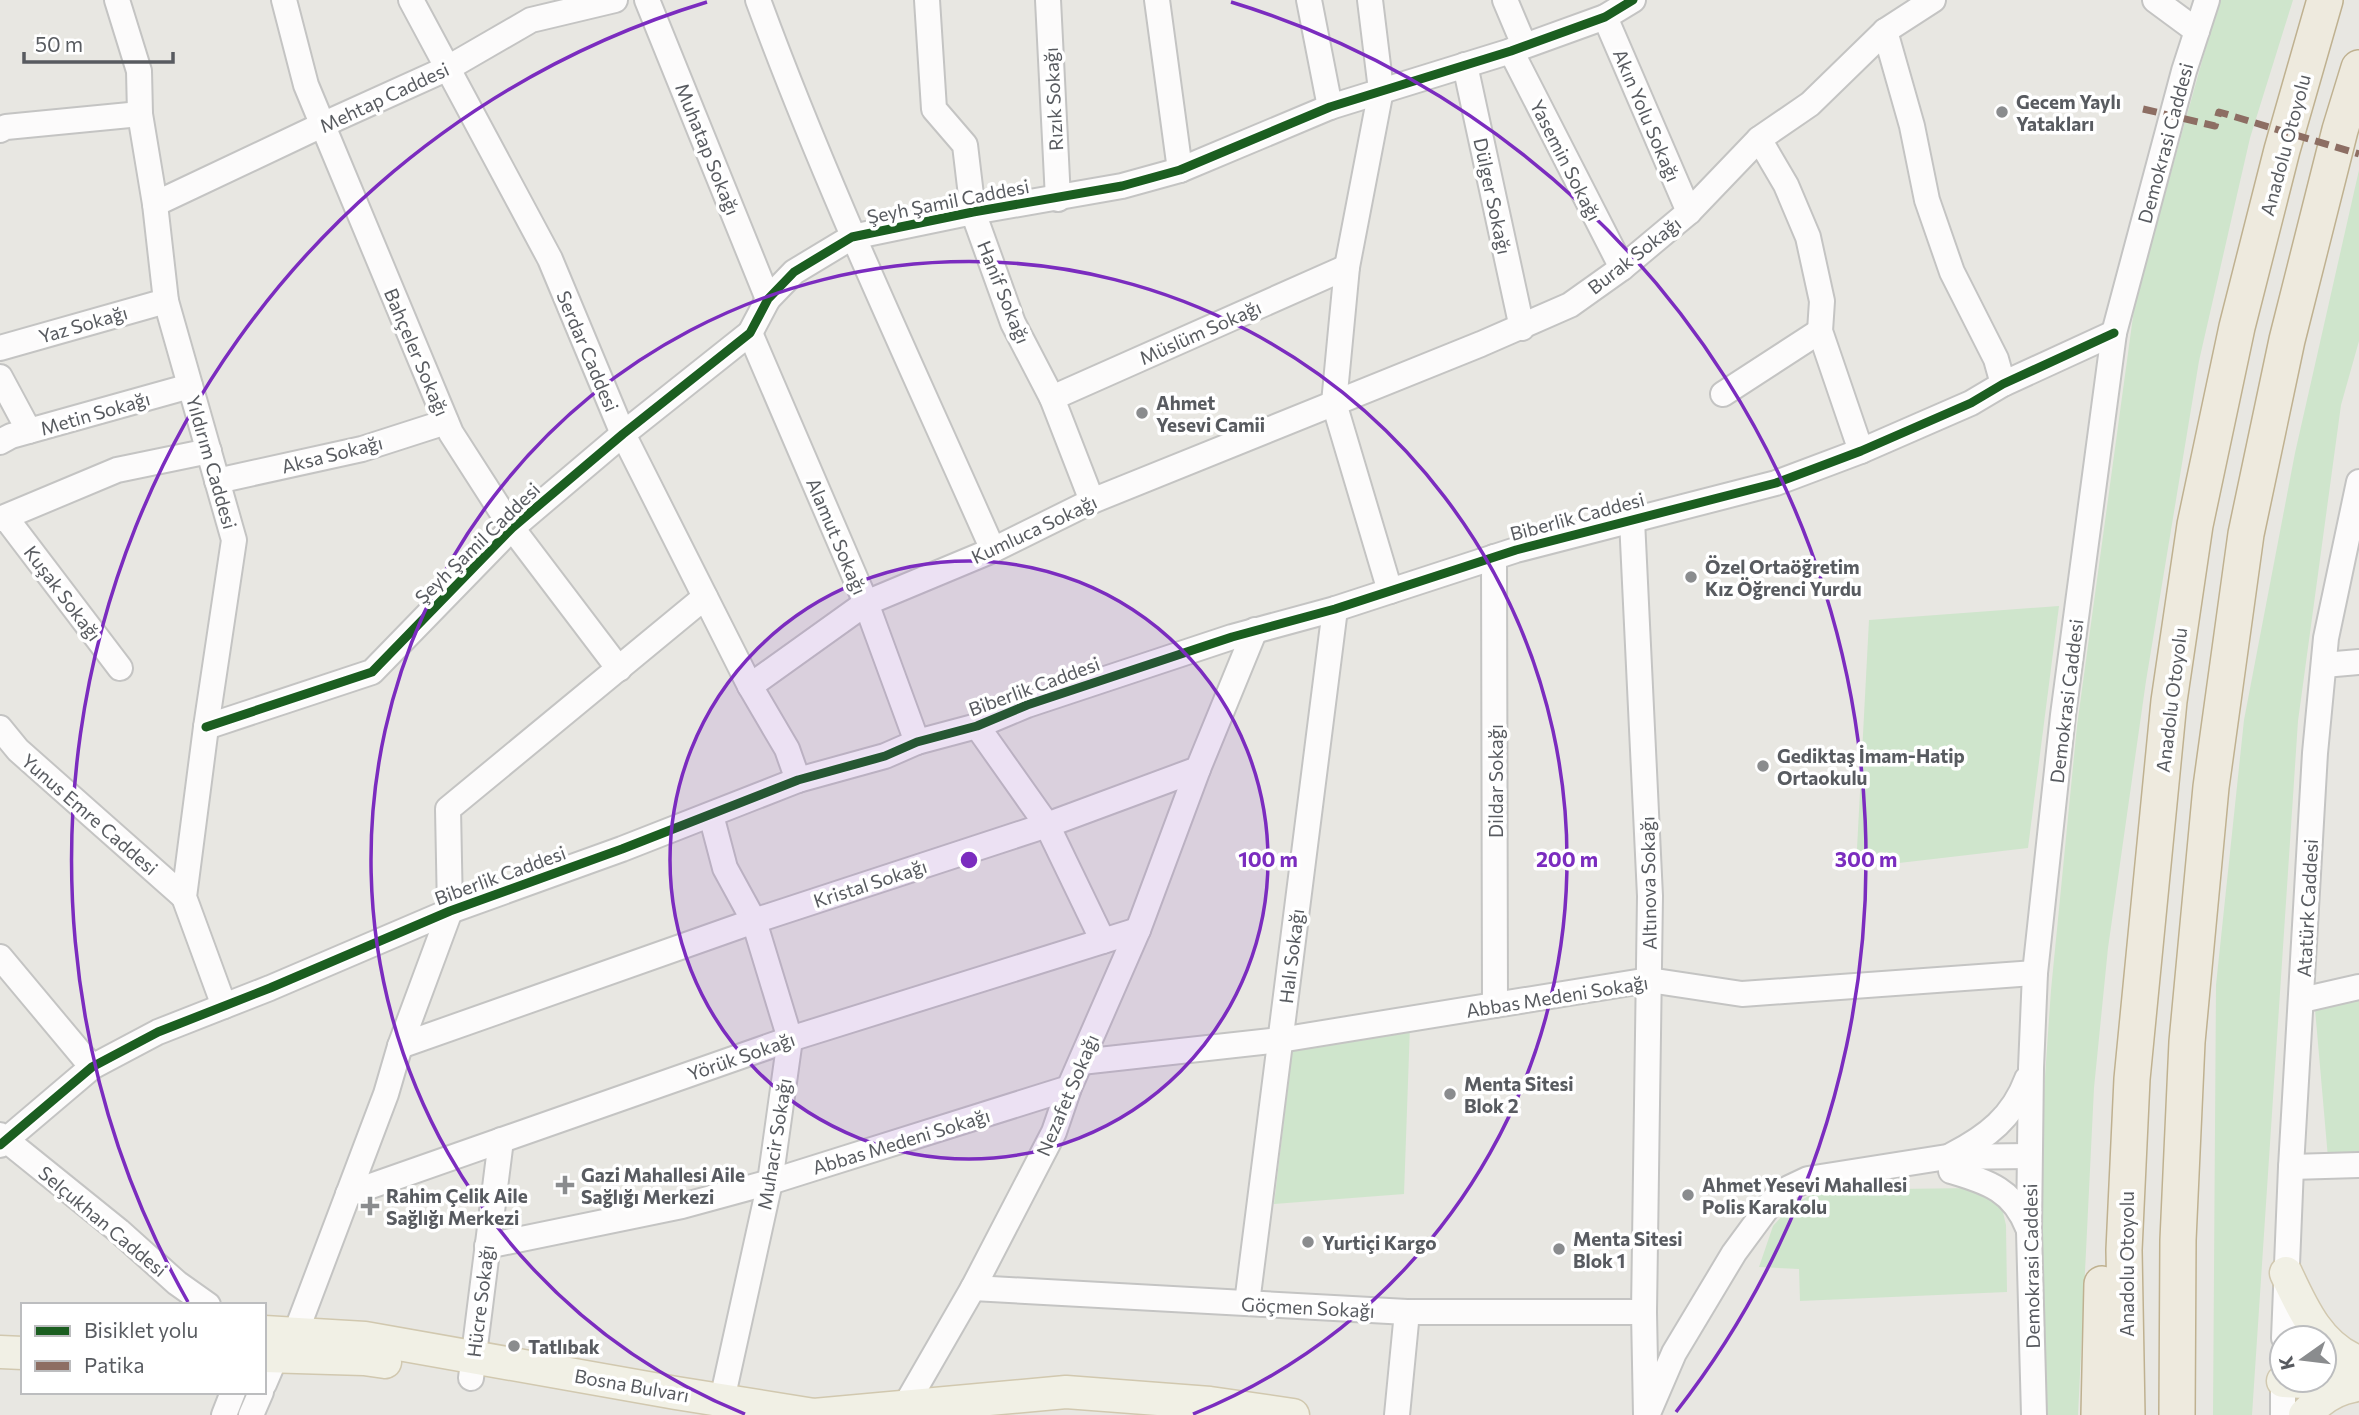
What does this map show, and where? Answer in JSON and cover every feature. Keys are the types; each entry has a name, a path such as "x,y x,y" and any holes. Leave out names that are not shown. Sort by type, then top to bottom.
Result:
{"highway":[{"name":"Anadolu Otoyolu","path":"2127,1415 2124,1250 2132,1079 2169,701 2195,525 2237,327 2282,150 2325,0"},
{"path":"2177,1415 2178,1240 2187,1042 2211,787 2246,534 2287,340 2340,130 2359,68"},
{"path":"2099,1415 2109,1084 2169,701"},
{"path":"2187,1042 2200,1415"}],"main road":[{"path":"2286,1273 2313,1326 2341,1352 2358,1373"},
{"path":"0,1336 21,1336"},
{"name":"Bosna Bulvarı","path":"273,1349 365,1338 472,1367 679,1415"},
{"path":"0,1352 21,1353"},
{"path":"2338,1365 2358,1373"},
{"name":"Bosna Bulvarı","path":"472,1367 814,1415 1066,1392 1210,1403 1293,1415"},
{"path":"2338,1375 2358,1373"},
{"path":"2305,1415 2316,1403 2348,1386 2358,1373"},
{"path":"1043,1415 1094,1415"}],"street":[{"name":"Yıldırım Caddesi","path":"117,0 139,71 140,114 155,204 166,301 234,540 184,897 224,1006"},
{"name":"Bahçeler Sokağı","path":"284,0 306,85 446,422 512,528 619,669"},
{"name":"Serdar Caddesi","path":"411,0 550,258 623,434 750,686 787,749 798,780"},
{"name":"Mehtap Caddesi","path":"155,204 448,68 529,10 615,0"},
{"name":"Muhatap Sokağı","path":"647,0 768,299"},
{"path":"758,0 797,105 852,237 993,550"},
{"name":"Hanif Sokağı","path":"927,0 934,109 965,145 973,212 1013,323 1052,398 1092,501"},
{"name":"Rızık Sokağı","path":"1048,0 1058,199"},
{"path":"1157,0 1180,170"},
{"path":"1309,0 1330,107"},
{"path":"1370,0 1381,90 1348,267 1334,403 1390,591"},
{"name":"Yasemin Sokağı","path":"1505,0 1518,48 1622,268"},
{"name":"Şeyh Şamil Caddesi","path":"206,727 372,672 512,528 623,434 750,333 768,299 794,272 852,237 973,212 1122,186 1180,170 1330,107 1518,48 1605,17 1633,0"},
{"name":"Burak Sokağı","path":"1334,403 1522,328 1570,305 1622,268 1689,212 1759,139 1810,104 1885,32 1933,0"},
{"path":"2155,0 2197,32"},
{"name":"Demokrasi Caddesi","path":"2034,1415 2029,1231 2031,1068 2035,973 2063,715 2113,333 2207,0"},
{"name":"Akın Yolu Sokağı","path":"1605,17 1689,212"},
{"path":"1885,32 1912,126 1927,200 1952,272 1996,359 2003,384"},
{"name":"Dülger Sokağı","path":"1465,65 1522,328"},
{"path":"0,130 6,127 140,114"},
{"path":"1759,139 1786,185 1808,237 1822,301 1820,331 1861,451"},
{"name":"Müslüm Sokağı","path":"1052,398 1348,267"},
{"name":"Yaz Sokağı","path":"0,348 166,301"},
{"path":"1723,394 1820,331"},
{"name":"Alamut Sokağı","path":"750,333 866,603 917,742"},
{"name":"Biberlik Caddesi","path":"2,1140 92,1067 158,1032 450,911 711,815 798,780 886,756 917,742 977,726 1027,705 1255,631 1335,609 1494,557 1776,483 1861,451 1971,403 2003,384 2113,333"},
{"path":"0,377 29,431"},
{"name":"Metin Sokağı","path":"0,442 29,431 190,386"},
{"name":"Kumluca Sokağı","path":"750,686 866,603 993,550 1092,501 1334,403"},
{"name":"Aksa Sokağı","path":"217,481 362,449 446,422"},
{"path":"3,518 117,470 209,451"},
{"name":"Atatürk Caddesi","path":"2284,1324 2315,753 2326,638 2359,482"},
{"name":"Kuşak Sokağı","path":"3,518 120,668"},
{"name":"Altınova Sokağı","path":"1632,520 1650,896 1644,1312 1646,1415"},
{"name":"Dildar Sokağı","path":"1494,557 1495,1005"},
{"path":"273,1349 348,1194 450,911 448,809 705,597"},
{"name":"Halı Sokağı","path":"1247,1303 1335,609"},
{"path":"1198,769 1255,631"},
{"path":"2324,665 2359,662"},
{"path":"977,726 1047,825 1103,941"},
{"name":"Yunus Emre Caddesi","path":"0,728 18,750 184,897"},
{"name":"Kristal Sokağı","path":"400,1046 754,921 1047,825 1198,769"},
{"name":"Nezafet Sokağı","path":"905,1406 973,1288 1054,1132 1069,1088 1138,930 1198,769"},
{"name":"Muhacir Sokağı","path":"711,815 726,868 754,921 790,1039 770,1182 722,1400"},
{"name":"Yörük Sokağı","path":"348,1194 790,1039 1138,930"},
{"path":"0,957 92,1067"},
{"name":"Abbas Medeni Sokağı","path":"1081,1062 1280,1040 1649,980 1742,994 2035,973"},
{"path":"2302,1000 2359,987"},
{"path":"1949,1164 1985,1137 2007,1116 2023,1089 2031,1068"},
{"name":"Abbas Medeni Sokağı","path":"487,1246 682,1206 770,1182 1069,1088"},
{"name":"Selçukhan Caddesi","path":"2,1140 119,1231 177,1283 205,1303"},
{"name":"Hücre Sokağı","path":"472,1367 501,1140"},
{"path":"1646,1415 1674,1353 1734,1254 1773,1200 1789,1188 1808,1179 1877,1167 2029,1161"},
{"path":"1949,1164 2002,1191 2018,1209 2029,1231"},
{"path":"2291,1167 2359,1165"},
{"name":"Göçmen Sokağı","path":"973,1288 1407,1312 1644,1312"},
{"path":"1397,1415 1407,1312"},
{"path":"224,1415 232,1394"},
{"path":"251,1415 260,1394"},
{"path":"2283,1394 2283,1415"}],"green space":[{"path":"2219,0 2293,0 2250,138 2199,361 2146,681 2108,948 2094,1088 2078,1415 2044,1415 2040,1149 2051,990 2077,726 2135,302"},
{"path":"2359,170 2359,341 2341,405 2298,721 2252,1415 2213,1415 2216,985 2244,720 2295,453"},
{"path":"2059,606 2028,848 1856,868 1869,620"},
{"path":"2359,999 2359,1157 2328,1158 2315,1009"},
{"path":"1410,1026 1404,1194 1274,1204 1293,1044"},
{"path":"1973,1188 2001,1204 2006,1225 2007,1292 1800,1301 1799,1269 1759,1267 1773,1226 1791,1206 1819,1190"}],"marked path":[{"path":"2143,109 2215,126 2219,112 2359,154"}],"cycle path":[{"path":"206,727 372,672 512,528 623,434 750,333 768,299 794,272 852,237 973,212 1122,186 1180,170 1330,107 1511,51 1605,17 1633,0"},
{"path":"0,1145 92,1067 158,1032 270,988 450,911 622,849 798,780 885,756 917,742 977,726 1027,705 1232,637 1335,609 1516,550 1776,483 1861,451 1971,403 2003,384 2114,333"}],"place":[{"name":"Gecem Yaylı Yatakları","path":"2002,112"},
{"name":"Ahmet Yesevi Camii","path":"1142,413"},
{"name":"Özel Ortaöğretim Kız Öğrenci Yurdu","path":"1691,577"},
{"name":"Gediktaş İmam-Hatip Ortaokulu","path":"1763,766"},
{"name":"Menta Sitesi Blok 2","path":"1450,1094"},
{"name":"Gazi Mahallesi Aile Sağlığı Merkezi","path":"565,1185"},
{"name":"Ahmet Yesevi Mahallesi Polis Karakolu","path":"1688,1195"},
{"name":"Rahim Çelik Aile Sağlığı Merkezi","path":"370,1206"},
{"name":"Yurtiçi Kargo","path":"1308,1242"},
{"name":"Menta Sitesi Blok 1","path":"1559,1249"},
{"name":"Tatlıbak","path":"514,1346"}]}
